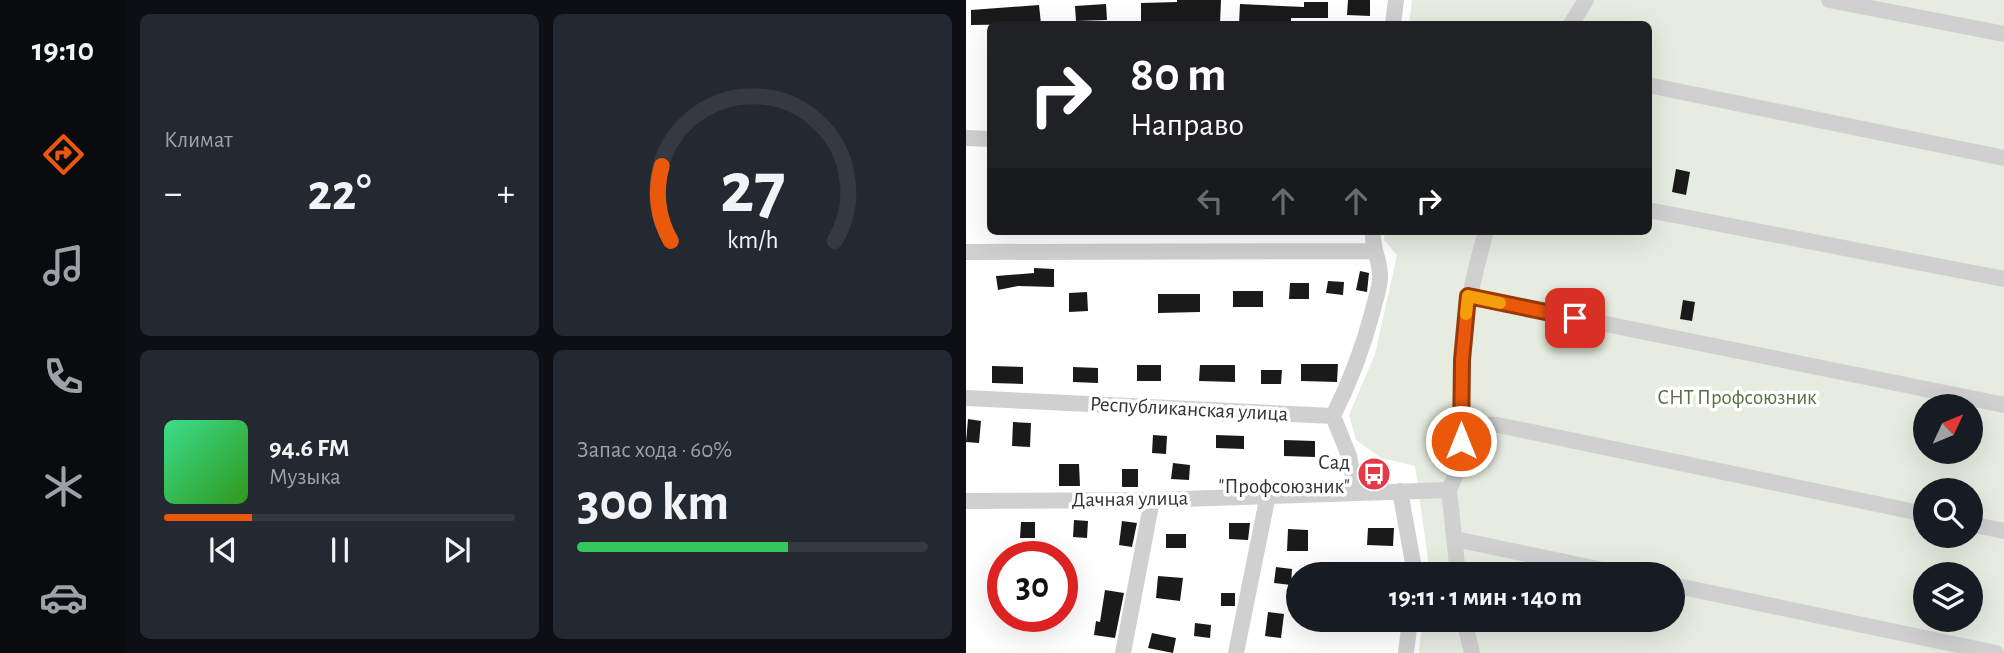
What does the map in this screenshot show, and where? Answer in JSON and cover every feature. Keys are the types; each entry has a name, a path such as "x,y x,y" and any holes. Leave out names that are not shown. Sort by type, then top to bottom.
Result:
{"street":[{"path":"1393,21 1396,0"},
{"path":"1574,21 1586,0"},
{"path":"1829,0 2004,34"},
{"path":"1652,86 2004,158"},
{"path":"966,138 987,139"},
{"path":"1652,211 2004,279"},
{"path":"1356,491 1349,456 1333,415 1352,381 1361,355 1380,279 1379,262 1372,251 1373,235"},
{"path":"1457,562 1449,490 1462,459 1461,423 1468,296 1485,235"},
{"path":"966,252 1372,251"},
{"path":"1468,296 2004,405"},
{"name":"Республиканская улица","path":"966,398 1333,415"},
{"path":"1461,423 1498,425 1913,511"},
{"name":"Дачная улица","path":"966,501 1152,500 1356,491 1449,490"},
{"path":"1400,491 1413,562"},
{"path":"1236,653 1268,495"},
{"path":"1123,653 1152,500"},
{"path":"1983,527 2004,531"},
{"path":"1455,539 1565,562"},
{"path":"1685,588 1996,653"},
{"path":"1406,653 1409,632"},
{"path":"1467,632 1472,653"}],"green space":[{"name":"СНТ Профсоюзник","path":"1412,0 2004,0 2004,653 1419,653 1421,632 1685,632 1685,562 1428,562 1415,466 1381,458 1356,440 1349,415 1375,354 1397,255 1384,240 1385,235 1652,235 1652,21 1409,21"}],"building":[{"path":"1221,0 1220,21 1141,21 1141,3"},
{"path":"1348,0 1370,0 1370,16 1347,15"},
{"path":"1304,2 1328,2 1328,18 1239,21 1240,4 1304,7"},
{"path":"1106,4 1107,20 1076,21 1075,6"},
{"path":"1039,5 1041,21 987,21 987,25 971,25 971,10"},
{"path":"1676,169 1690,172 1686,195 1672,192"},
{"path":"1034,268 1054,269 1054,287 1018,286 998,290 996,276 1034,273"},
{"path":"1360,271 1369,273 1367,292 1356,290"},
{"path":"1328,281 1344,282 1343,295 1326,293"},
{"path":"1290,283 1309,283 1309,299 1289,299"},
{"path":"1233,291 1263,291 1263,307 1233,307"},
{"path":"1087,292 1088,311 1069,312 1069,293"},
{"path":"1158,294 1200,294 1200,312 1158,313"},
{"path":"1683,300 1695,302 1692,321 1680,319"},
{"path":"1301,364 1338,364 1337,382 1301,381"},
{"path":"1137,365 1161,365 1161,381 1137,381"},
{"path":"1200,365 1235,365 1235,382 1199,381"},
{"path":"992,366 1023,367 1023,384 992,383"},
{"path":"1073,367 1098,368 1098,383 1073,382"},
{"path":"1261,370 1282,370 1281,384 1261,384"},
{"path":"968,419 981,421 979,443 966,442"},
{"path":"1013,422 1031,423 1030,447 1012,446"},
{"path":"1153,435 1167,436 1166,454 1152,453"},
{"path":"1216,435 1244,436 1244,449 1216,448"},
{"path":"1284,440 1315,441 1315,457 1284,456"},
{"path":"1173,463 1190,465 1189,480 1171,479"},
{"path":"1059,464 1079,464 1080,486 1059,486"},
{"path":"1122,469 1138,469 1138,487 1122,487"},
{"path":"1074,520 1088,521 1087,538 1073,537"},
{"path":"1122,521 1137,523 1132,547 1119,545"},
{"path":"1021,522 1035,522 1035,538 1020,538"},
{"path":"1229,523 1250,523 1248,540 1229,539"},
{"path":"1368,528 1394,528 1393,546 1367,545"},
{"path":"1288,529 1308,530 1308,551 1287,551"},
{"path":"1166,534 1186,534 1186,548 1166,548"},
{"path":"1276,567 1286,568 1286,584 1274,583"},
{"path":"1158,576 1183,578 1180,601 1156,598"},
{"path":"1105,590 1124,593 1115,638 1094,635 1096,621 1100,622"},
{"path":"1221,593 1235,593 1235,606 1221,606"},
{"path":"1268,612 1284,614 1281,638 1265,636"},
{"path":"1195,623 1211,625 1210,638 1194,636"},
{"path":"1152,633 1176,638 1173,653 1148,648"}],"slow traffic":[{"path":"1466,314 1468,296 1500,303"}],"place":[{"name":"Сад \"Профсоюзник\"","path":"1374,474"}],"route":[{"path":"1461,441 1462,360 1468,296 1575,318"}]}
